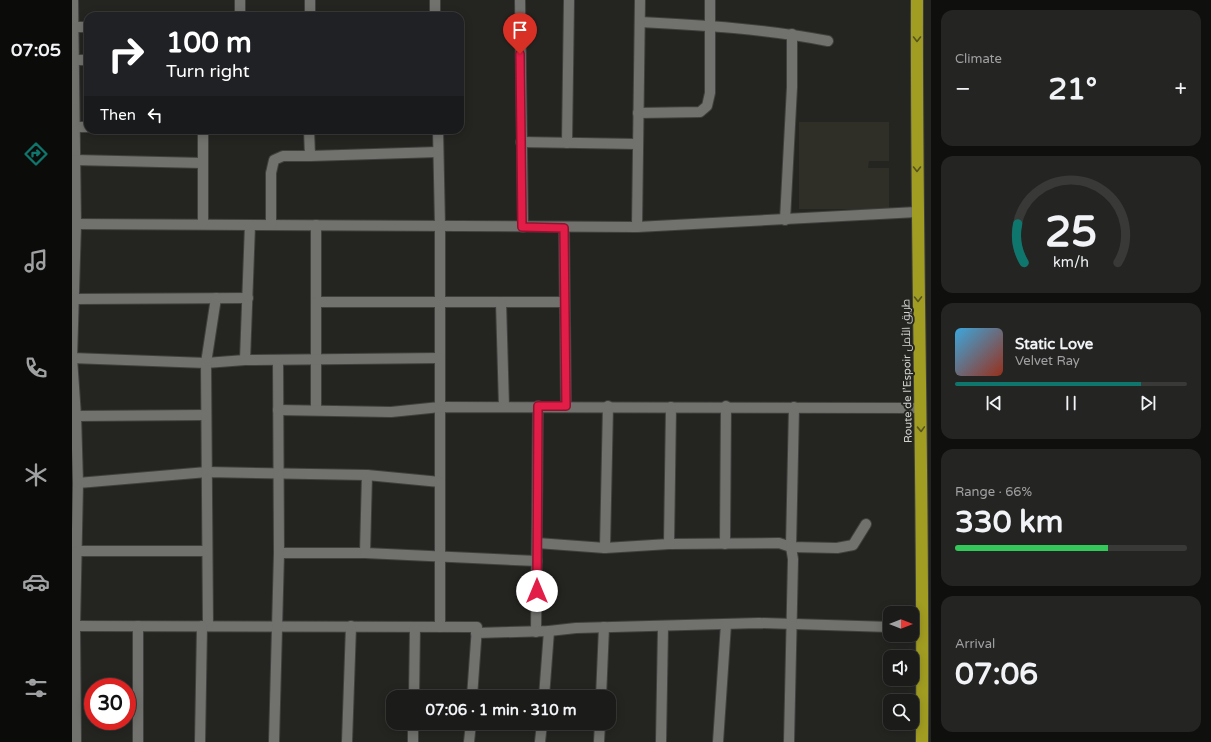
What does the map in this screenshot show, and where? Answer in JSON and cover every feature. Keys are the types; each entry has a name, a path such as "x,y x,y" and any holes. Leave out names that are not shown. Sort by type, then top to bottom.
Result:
{"highway":[{"name":"Route de l’Espoir طريق الأمل","path":"917,0 917,212 920,408 917,606"},
{"name":"Route de l’Espoir طريق الأمل","path":"918,642 922,742"}],"street":[{"path":"73,0 75,298 72,358 76,416 78,483 75,500 77,551 74,626 76,742"},
{"path":"240,0 240,12"},
{"path":"310,0 310,12"},
{"path":"435,0 435,12"},
{"path":"520,0 522,227"},
{"path":"567,143 569,0"},
{"path":"637,227 640,0"},
{"path":"638,113 700,112 708,106 710,93 710,0"},
{"path":"640,22 711,26 792,34 828,41"},
{"path":"73,27 84,27"},
{"path":"785,220 792,87 792,34"},
{"path":"73,60 84,60"},
{"path":"74,127 84,127"},
{"path":"203,134 203,224"},
{"path":"309,134 310,156"},
{"path":"438,134 440,226 440,627"},
{"path":"521,142 637,144"},
{"path":"271,225 271,166 274,160 283,156 438,152"},
{"path":"75,160 203,163"},
{"path":"74,224 250,224 564,228 637,227 917,212"},
{"path":"245,360 250,224"},
{"path":"316,225 316,410"},
{"path":"564,228 566,406"},
{"path":"75,298 248,298"},
{"path":"200,742 207,551 206,363 216,298"},
{"path":"316,302 564,302"},
{"path":"501,302 504,406"},
{"path":"72,358 206,363 245,360 440,358"},
{"path":"274,742 279,553 278,360"},
{"path":"278,410 391,412 440,406 920,408"},
{"path":"536,632 538,406"},
{"path":"605,548 608,406"},
{"path":"669,544 672,406"},
{"path":"725,544 726,406"},
{"path":"789,742 792,624 793,553 791,547 794,407"},
{"path":"76,416 206,415"},
{"path":"78,483 207,472 367,475 440,482"},
{"path":"365,554 367,475"},
{"path":"537,543 605,548 669,544 779,543 791,547 837,548 853,545 866,524"},
{"path":"77,551 207,551"},
{"path":"279,553 365,554 537,561"},
{"path":"718,742 726,624"},
{"path":"476,633 726,624 883,627"},
{"path":"74,626 477,627 472,690"},
{"path":"138,626 138,742"},
{"path":"347,742 351,626"},
{"path":"414,690 415,627"},
{"path":"661,742 663,627"},
{"path":"601,690 604,628"},
{"path":"545,690 549,631"},
{"path":"413,730 413,742"},
{"path":"470,742 471,730"},
{"path":"540,742 541,730"},
{"path":"599,742 600,730"}],"shaded area":[{"path":"799,122 889,122 889,161 869,161 868,168 889,168 889,209 799,209"}],"route":[{"path":"520,54 522,227 564,228 566,406 538,406 537,591"}]}
